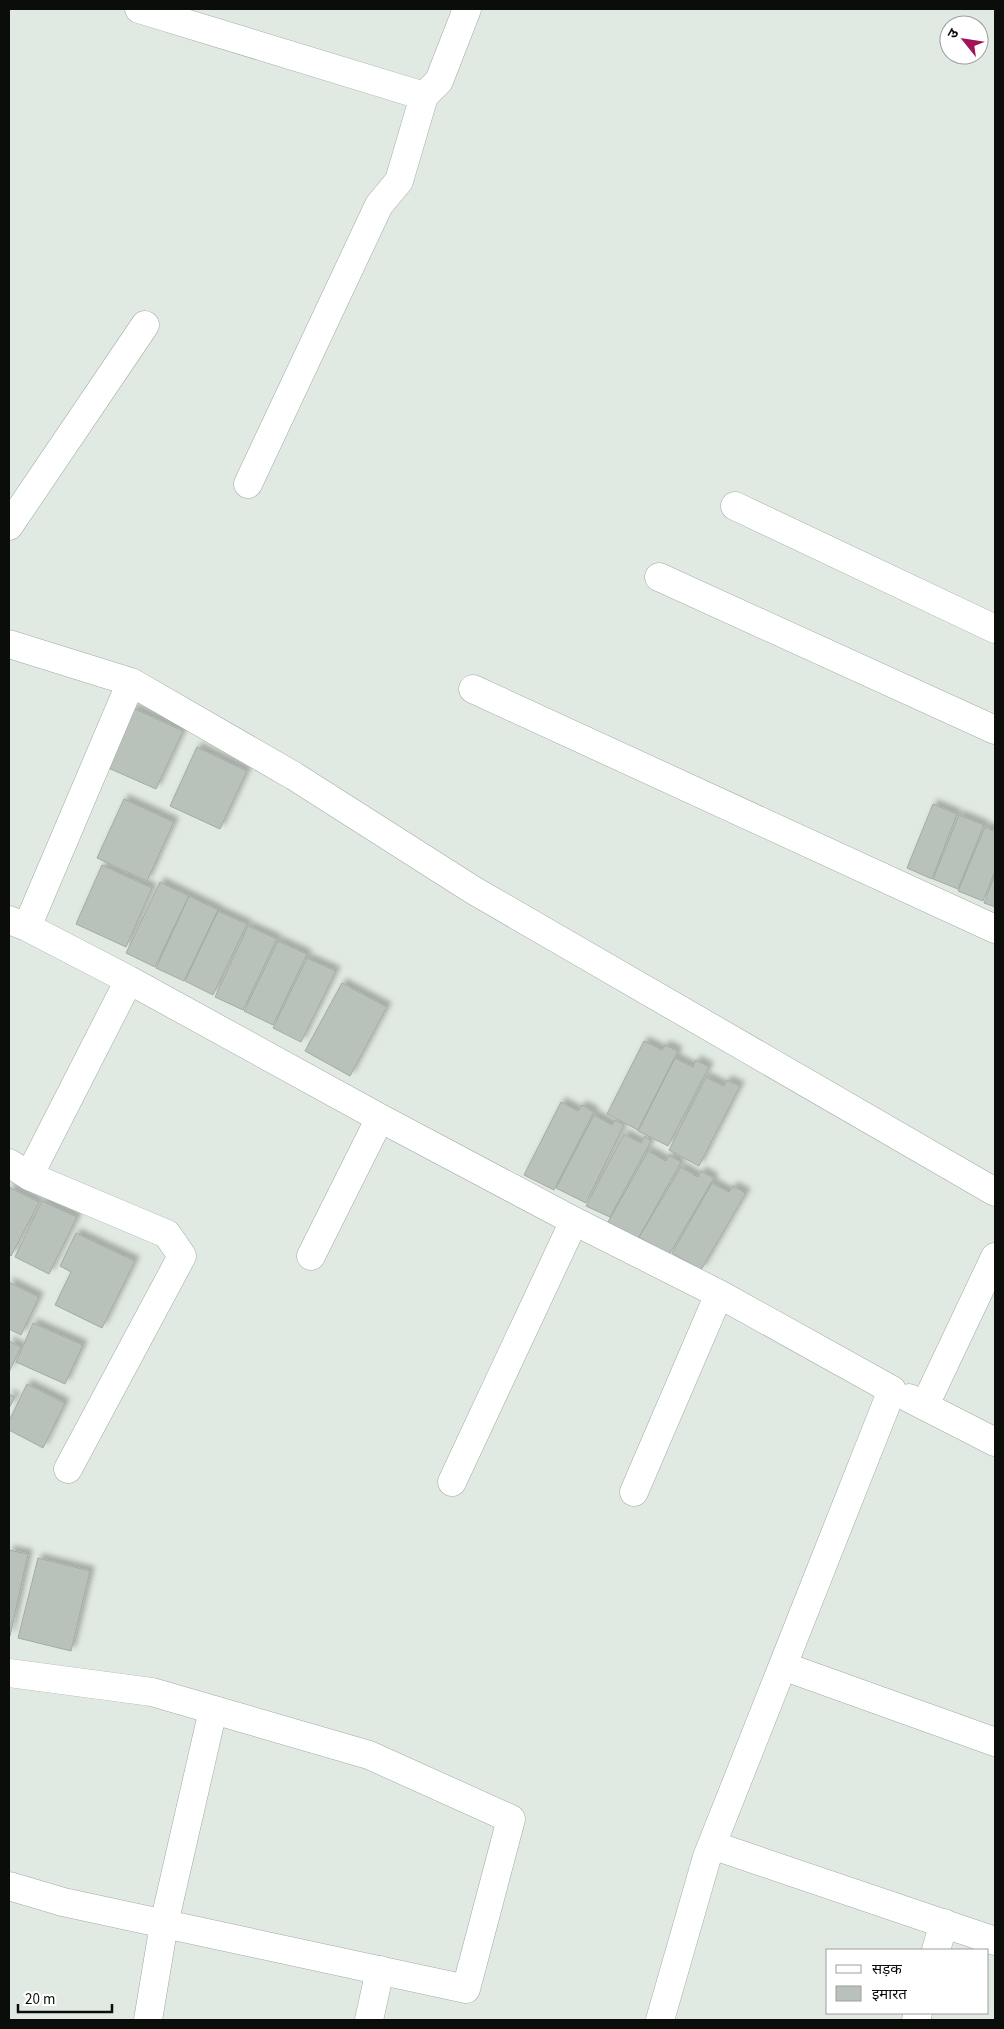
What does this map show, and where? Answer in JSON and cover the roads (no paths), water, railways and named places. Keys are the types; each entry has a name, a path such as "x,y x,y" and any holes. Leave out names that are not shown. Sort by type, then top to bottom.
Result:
{"street":[{"path":"139,9 424,96"},
{"path":"248,484 379,205 399,181 424,96 439,80 467,9"},
{"path":"9,526 145,325"},
{"path":"735,506 995,629"},
{"path":"659,577 995,730"},
{"path":"9,644 131,682 294,776 473,890 995,1192"},
{"path":"131,682 18,924 129,980 380,1118 574,1221 719,1294 892,1390 995,1442"},
{"path":"473,689 995,928"},
{"path":"68,1469 182,1256 167,1234 19,1170 129,980"},
{"path":"311,1256 380,1118"},
{"path":"452,1482 574,1221"},
{"path":"925,1405 995,1257"},
{"path":"634,1492 719,1294"},
{"path":"660,2020 707,1857 892,1390"},
{"path":"783,1666 995,1742"},
{"path":"9,1673 152,1692 369,1755 511,1819 466,1989 63,1902 9,1886"},
{"path":"148,2020 164,1924 212,1710"},
{"path":"712,1845 995,1941"},
{"path":"936,1949 944,1923"},
{"path":"370,2020 380,1970"}]}
